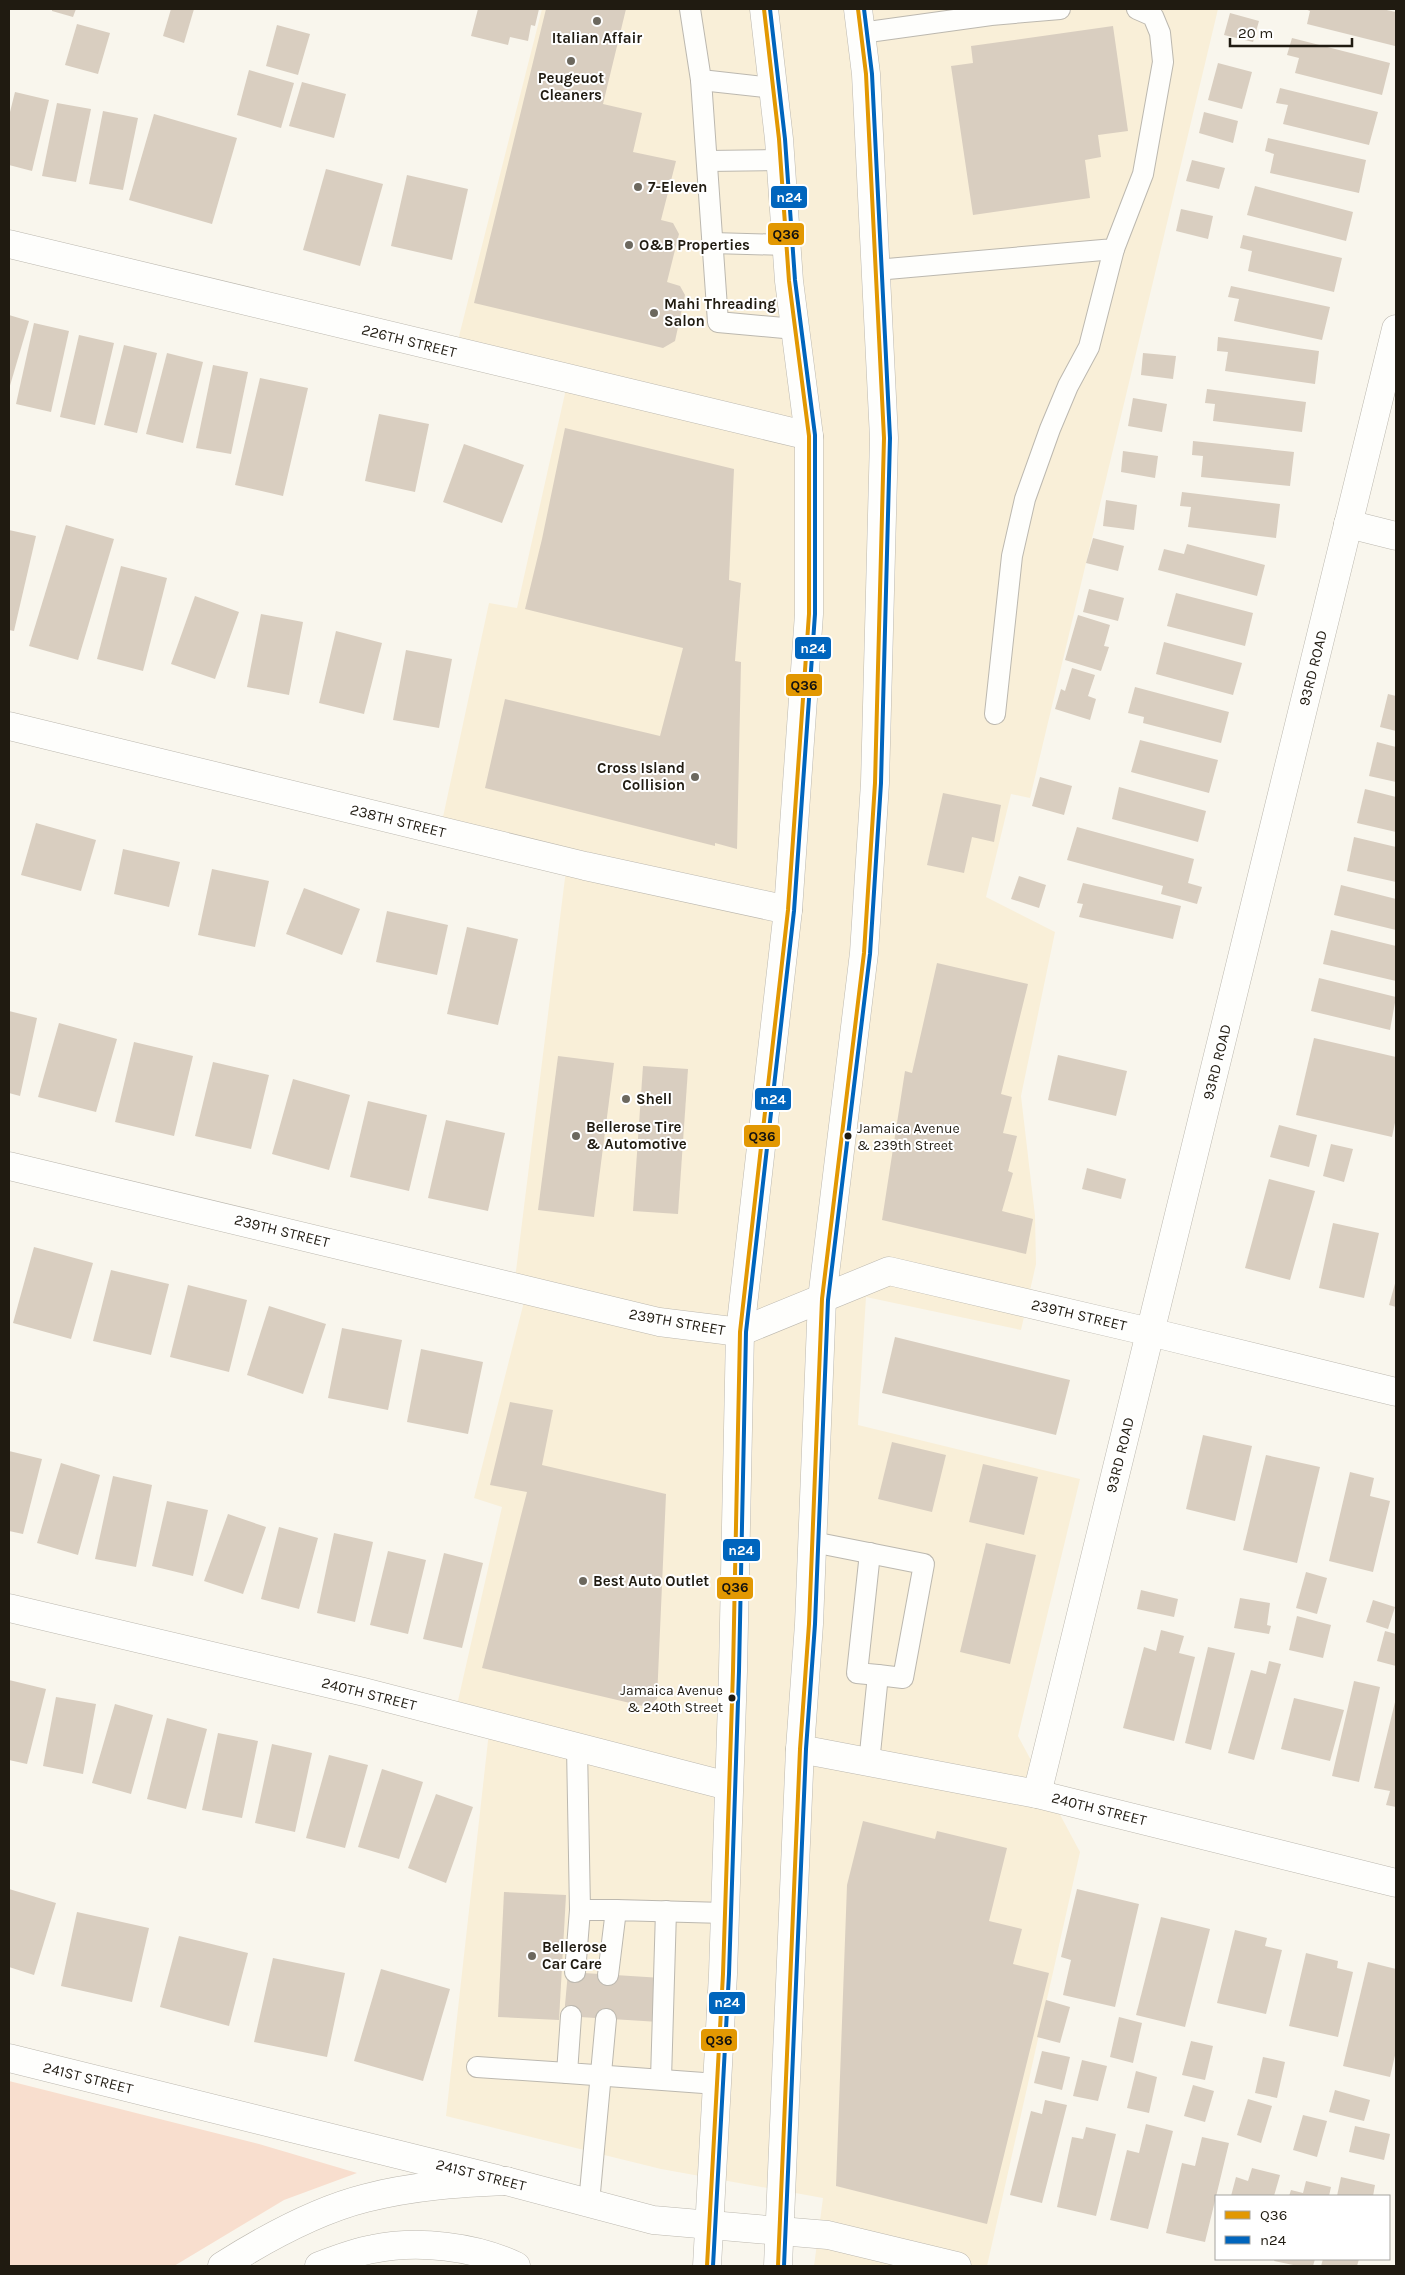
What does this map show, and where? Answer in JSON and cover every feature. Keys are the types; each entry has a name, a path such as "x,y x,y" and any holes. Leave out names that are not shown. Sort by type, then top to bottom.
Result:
{"main road":[{"path":"707,2266 717,2084 733,1671 740,1332 788,910 809,614 809,436 795,329 764,9"},
{"path":"778,2266 800,1749 813,1542 822,1299 864,953 875,783 884,438 866,74 859,21"},
{"name":"226TH STREET","path":"9,244 809,436"},
{"name":"93RD ROAD","path":"1037,1794 1396,329"},
{"path":"1348,524 1396,536"},
{"name":"238TH STREET","path":"9,726 585,866 788,910"},
{"name":"239TH STREET","path":"9,1166 659,1322 740,1332 889,1271 1396,1392"},
{"name":"240TH STREET","path":"9,1608 364,1692 728,1786"},
{"name":"240TH STREET","path":"800,1749 1037,1794 1396,1883"},
{"name":"241ST STREET","path":"9,2058 506,2181 653,2220 828,2235 957,2266"},
{"path":"222,2266 278,2234 364,2198 406,2189 453,2183 506,2181"},
{"path":"319,2266 374,2249 410,2246 452,2248 516,2266"}],"lane":[{"path":"690,9 701,80 718,322 795,329"},
{"path":"859,21 991,15 1060,9"},
{"path":"995,714 1012,556 1025,499 1053,420 1068,386 1089,347 1102,303 1114,249 1143,174 1163,62 1160,33 1153,16 1137,9"},
{"path":"701,80 773,88"},
{"path":"707,161 780,160"},
{"path":"712,243 787,245"},
{"path":"876,270 1114,249"},
{"path":"813,1542 870,1553 924,1564 903,1678 857,1673 870,1553"},
{"path":"869,1762 878,1675"},
{"path":"575,1972 580,1910 577,1747"},
{"path":"580,1910 724,1913"},
{"path":"608,1975 616,1910"},
{"path":"661,2079 666,1911"},
{"path":"567,2073 571,2016"},
{"path":"589,2203 606,2019"},
{"path":"477,2067 717,2084"}],"shaded area":[{"path":"542,9 1218,9 1030,798 1011,794 986,897 1055,932 1021,1096 1035,1216 1036,1264 1021,1330 866,1297 858,1425 1080,1479 1018,1736 1080,1852 987,2266 814,2266 823,2198 661,2169 446,2116 490,1723 455,1714 502,1507 474,1498 527,1290 514,1287 567,862 440,831 489,603 517,608 568,380 455,352"},
{"path":"9,2081 259,2144 357,2173 284,2200 174,2266 9,2266"}],"building":[{"path":"52,9 76,9 73,17 52,11"},
{"path":"171,9 194,9 184,43 163,36"},
{"path":"478,9 539,9 535,26 531,25 528,41 510,37 508,45 471,36"},
{"path":"546,9 626,9 603,104 642,113 633,152 676,161 661,220 673,223 679,234 667,282 680,286 685,295 675,341 663,348 474,303"},
{"path":"1305,9 1382,9 1396,12 1395,46 1307,24 1310,11"},
{"path":"1230,13 1259,21 1253,42 1224,35"},
{"path":"77,24 110,33 98,74 65,65"},
{"path":"277,25 310,34 298,75 266,66"},
{"path":"1113,26 1128,131 1098,135 1101,157 1085,160 1090,198 973,215 951,66 973,63 971,46"},
{"path":"1292,38 1390,63 1382,95 1295,73 1299,58 1287,55"},
{"path":"1218,63 1252,72 1242,109 1208,100"},
{"path":"249,70 294,83 281,128 237,115"},
{"path":"302,82 346,94 334,138 289,126"},
{"path":"1280,88 1378,112 1369,145 1283,124 1288,105 1276,103"},
{"path":"15,92 49,100 32,171 9,165 9,116"},
{"path":"57,103 91,109 76,182 42,176"},
{"path":"103,111 138,118 123,190 89,184"},
{"path":"1204,112 1238,121 1233,143 1199,133"},
{"path":"154,114 237,138 212,224 129,200"},
{"path":"1268,138 1366,160 1359,193 1270,173 1274,154 1265,151"},
{"path":"1192,160 1225,168 1219,189 1186,181"},
{"path":"326,169 383,184 360,266 303,250"},
{"path":"407,175 468,189 452,260 391,246"},
{"path":"1255,186 1353,212 1346,241 1247,215"},
{"path":"1181,209 1213,216 1208,239 1176,231"},
{"path":"1243,235 1342,258 1334,292 1248,271 1252,251 1240,248"},
{"path":"1231,286 1330,307 1322,340 1234,321 1239,299 1228,297"},
{"path":"9,315 29,321 9,389"},
{"path":"34,323 69,331 51,412 16,404"},
{"path":"79,335 114,343 95,425 60,417"},
{"path":"1218,337 1319,351 1315,384 1225,371 1228,352 1217,351"},
{"path":"124,345 157,353 137,433 104,425"},
{"path":"167,353 203,362 183,443 146,434"},
{"path":"1143,353 1176,356 1173,379 1141,375"},
{"path":"213,365 248,372 231,454 196,448"},
{"path":"260,378 308,388 283,496 235,485"},
{"path":"1207,389 1306,402 1302,432 1213,421 1215,404 1205,403"},
{"path":"1133,398 1167,404 1162,432 1128,426"},
{"path":"379,414 429,424 415,492 365,481"},
{"path":"565,428 734,469 729,580 741,583 735,661 741,662 737,849 715,843 715,846 485,788 505,699 660,736 683,648 525,609"},
{"path":"1193,441 1294,452 1290,486 1201,477 1203,456 1192,455"},
{"path":"464,444 524,465 502,523 443,502"},
{"path":"1123,451 1158,456 1155,478 1121,472"},
{"path":"1182,492 1280,504 1276,538 1188,527 1191,507 1180,506"},
{"path":"1106,500 1137,505 1134,530 1103,526"},
{"path":"66,525 114,539 78,660 29,646"},
{"path":"9,530 36,536 14,631 9,630"},
{"path":"1093,538 1124,546 1118,571 1086,563"},
{"path":"1187,544 1265,565 1257,596 1158,570 1164,549 1184,554"},
{"path":"121,566 167,578 143,671 97,659"},
{"path":"1089,589 1124,598 1118,621 1083,612"},
{"path":"1176,593 1253,613 1245,646 1167,626"},
{"path":"195,596 239,612 215,679 171,664"},
{"path":"261,614 303,622 289,695 247,687"},
{"path":"1078,615 1110,625 1104,646 1109,647 1101,671 1065,660"},
{"path":"336,631 382,643 364,714 319,703"},
{"path":"1164,642 1242,663 1233,695 1156,674"},
{"path":"406,650 452,659 439,728 393,720"},
{"path":"1072,668 1095,675 1088,696 1096,699 1090,720 1055,709 1061,689 1065,691"},
{"path":"1135,687 1229,712 1221,743 1143,723 1144,717 1128,713"},
{"path":"1388,694 1396,696 1396,731 1380,727"},
{"path":"1140,740 1218,760 1209,793 1131,772"},
{"path":"1377,742 1396,747 1396,782 1369,776"},
{"path":"1040,777 1072,786 1064,815 1032,806"},
{"path":"1119,787 1206,811 1198,842 1112,819"},
{"path":"1365,789 1396,797 1396,832 1357,823"},
{"path":"943,793 1001,805 994,842 972,837 964,873 927,865"},
{"path":"36,823 96,840 81,891 21,875"},
{"path":"1077,827 1194,859 1188,883 1202,887 1197,904 1161,894 1163,886 1067,860"},
{"path":"1354,837 1396,847 1396,882 1347,871"},
{"path":"123,849 180,862 169,907 114,894"},
{"path":"212,869 269,881 255,947 198,935"},
{"path":"1019,876 1046,885 1039,908 1011,899"},
{"path":"1083,883 1181,906 1173,939 1079,917 1083,904 1077,903"},
{"path":"1341,885 1396,899 1396,930 1334,915"},
{"path":"304,888 360,909 342,955 286,934"},
{"path":"387,911 448,925 437,975 376,962"},
{"path":"467,927 518,939 498,1025 447,1014"},
{"path":"1331,930 1396,946 1396,981 1323,964"},
{"path":"937,963 1028,984 1001,1094 1012,1097 1003,1133 1017,1136 1008,1171 1013,1173 1002,1211 1033,1219 1026,1254 882,1220 905,1071 912,1073"},
{"path":"1319,978 1396,997 1390,1030 1311,1011"},
{"path":"9,1011 37,1018 20,1096 9,1093"},
{"path":"59,1023 117,1039 96,1112 38,1097"},
{"path":"1314,1038 1396,1057 1396,1118 1392,1137 1296,1115"},
{"path":"134,1042 193,1056 174,1136 115,1122"},
{"path":"1058,1055 1127,1071 1116,1116 1048,1100"},
{"name":"Bellerose Tire & Automotive","path":"558,1056 614,1063 594,1217 538,1210"},
{"path":"213,1062 269,1075 251,1149 195,1136"},
{"path":"643,1066 688,1069 678,1214 633,1211"},
{"path":"293,1079 350,1095 329,1170 272,1154"},
{"path":"368,1101 427,1115 409,1191 350,1177"},
{"path":"446,1120 505,1133 488,1211 428,1198"},
{"path":"1279,1125 1317,1135 1309,1167 1270,1157"},
{"path":"1331,1144 1353,1149 1344,1182 1323,1176"},
{"path":"1087,1168 1126,1179 1121,1199 1082,1189"},
{"path":"1269,1179 1315,1191 1290,1280 1245,1268"},
{"path":"1333,1223 1379,1233 1364,1298 1319,1288"},
{"path":"34,1247 93,1263 71,1339 13,1323"},
{"path":"111,1270 169,1284 151,1355 93,1341"},
{"path":"1396,1280 1396,1307 1389,1305"},
{"path":"188,1285 247,1300 229,1372 170,1357"},
{"path":"269,1306 326,1324 303,1394 247,1375"},
{"path":"342,1328 402,1340 388,1410 328,1398"},
{"path":"895,1337 1070,1380 1056,1435 882,1393"},
{"path":"421,1349 483,1362 468,1434 407,1422"},
{"name":"Best Auto Outlet","path":"510,1402 553,1410 542,1465 666,1494 657,1699 647,1707 482,1668 527,1492 490,1485"},
{"path":"1203,1435 1252,1446 1235,1521 1186,1509"},
{"path":"892,1442 946,1455 932,1512 878,1499"},
{"path":"9,1451 42,1459 23,1534 9,1531"},
{"path":"1266,1455 1320,1467 1297,1563 1243,1550"},
{"path":"61,1463 100,1475 78,1555 37,1543"},
{"path":"983,1464 1038,1477 1024,1535 969,1522"},
{"path":"1350,1472 1374,1478 1370,1496 1390,1501 1373,1572 1329,1561"},
{"path":"113,1476 152,1485 136,1567 95,1559"},
{"path":"167,1501 208,1510 193,1576 152,1566"},
{"path":"228,1514 266,1527 243,1594 204,1581"},
{"path":"279,1527 318,1538 299,1609 261,1599"},
{"path":"334,1533 373,1542 355,1622 317,1613"},
{"path":"986,1543 1036,1555 1010,1664 960,1652"},
{"path":"388,1551 426,1560 408,1634 370,1625"},
{"path":"444,1553 483,1563 462,1648 423,1639"},
{"path":"1306,1572 1327,1578 1317,1614 1296,1608"},
{"path":"1141,1590 1178,1599 1174,1617 1137,1609"},
{"path":"1240,1598 1270,1603 1267,1625 1271,1626 1269,1634 1234,1628"},
{"path":"1373,1600 1395,1607 1388,1629 1366,1622"},
{"path":"1297,1616 1331,1625 1323,1658 1289,1650"},
{"path":"1161,1630 1184,1636 1179,1653 1195,1657 1174,1741 1123,1728 1144,1647 1156,1651"},
{"path":"1385,1631 1396,1634 1396,1666 1377,1661"},
{"path":"1208,1647 1235,1653 1211,1750 1185,1743"},
{"path":"1269,1661 1281,1664 1254,1760 1228,1753 1251,1670 1266,1674"},
{"path":"9,1680 46,1689 27,1764 9,1760"},
{"path":"1354,1681 1380,1687 1359,1782 1332,1776"},
{"path":"56,1697 96,1704 83,1774 43,1766"},
{"path":"1294,1698 1344,1710 1330,1761 1281,1749"},
{"path":"1396,1698 1396,1807 1386,1805 1390,1791 1374,1788"},
{"path":"115,1704 153,1715 131,1794 92,1783"},
{"path":"167,1718 207,1729 186,1809 147,1799"},
{"path":"218,1733 258,1741 242,1818 202,1810"},
{"path":"272,1744 312,1753 295,1832 255,1823"},
{"path":"329,1755 368,1765 345,1848 306,1838"},
{"path":"382,1769 423,1782 399,1859 358,1847"},
{"path":"436,1794 473,1807 446,1883 408,1868"},
{"path":"863,1821 935,1839 937,1831 1007,1848 989,1921 1022,1929 1013,1964 1049,1973 987,2224 836,2186 847,1885"},
{"path":"9,1889 56,1903 34,1975 9,1967"},
{"path":"1077,1889 1139,1904 1115,2007 1063,1995 1071,1960 1061,1957"},
{"name":"Bellerose Car Care","path":"504,1892 566,1895 559,2020 498,2017"},
{"path":"77,1912 149,1928 132,2002 61,1986"},
{"path":"1161,1917 1210,1929 1185,2027 1136,2015"},
{"path":"1235,1930 1267,1938 1265,1946 1282,1950 1266,2014 1217,2003"},
{"path":"179,1936 248,1953 229,2026 160,2007"},
{"path":"1306,1953 1338,1961 1337,1968 1353,1972 1338,2037 1289,2026"},
{"path":"273,1958 345,1973 327,2057 254,2042"},
{"path":"1368,1962 1396,1969 1396,2051 1390,2077 1343,2066"},
{"path":"381,1969 450,1989 423,2081 354,2061"},
{"path":"568,1972 662,1978 659,2022 564,2016"},
{"path":"1046,2000 1070,2007 1060,2043 1037,2037"},
{"path":"1119,2017 1142,2023 1133,2063 1110,2057"},
{"path":"1191,2041 1213,2046 1205,2080 1182,2075"},
{"path":"1042,2051 1070,2057 1062,2090 1034,2083"},
{"path":"1263,2057 1285,2062 1277,2098 1255,2093"},
{"path":"1082,2060 1107,2066 1098,2101 1073,2096"},
{"path":"1136,2071 1157,2077 1149,2113 1127,2108"},
{"path":"1193,2085 1214,2091 1205,2122 1184,2116"},
{"path":"1335,2090 1370,2100 1364,2121 1329,2112"},
{"path":"1248,2099 1272,2106 1261,2143 1237,2135"},
{"path":"1045,2100 1067,2105 1042,2203 1010,2195 1031,2111 1042,2114"},
{"path":"1303,2115 1327,2121 1317,2157 1293,2150"},
{"path":"1146,2124 1173,2131 1148,2229 1110,2220 1127,2150 1139,2153"},
{"path":"1355,2126 1390,2134 1384,2160 1349,2152"},
{"path":"1086,2127 1116,2134 1096,2216 1057,2207 1072,2137 1083,2139"},
{"path":"1202,2137 1229,2143 1205,2242 1166,2233 1182,2163 1195,2166"},
{"path":"1252,2168 1280,2175 1274,2195 1231,2195 1236,2177 1248,2181"},
{"path":"1341,2177 1375,2185 1373,2195 1337,2195"},
{"path":"1306,2181 1331,2187 1329,2195 1289,2195 1291,2190 1303,2193"},
{"path":"1315,2260 1313,2266 1298,2266 1274,2261"},
{"path":"1323,2260 1359,2260 1357,2266 1321,2266"}],"transit line":[{"name":"Q36","path":"707,2266 723,1974 733,1671 740,1332 788,910 809,614 809,436 789,281 779,139 764,9"},
{"name":"n24","path":"713,2266 729,1974 739,1671 746,1332 794,911 815,614 815,435 795,280 785,139 770,9"},
{"name":"Q36","path":"778,2266 800,1749 809,1624 822,1299 864,953 875,783 884,438 866,74 858,9"},
{"name":"n24","path":"784,2266 806,1749 815,1624 828,1300 870,954 881,783 890,438 872,74 864,9"}],"place":[{"name":"Italian Affair","path":"597,21"},
{"name":"Peugeuot Cleaners","path":"571,61"},
{"name":"7-Eleven","path":"638,187"},
{"name":"O&B Properties","path":"629,245"},
{"name":"Mahi Threading Salon","path":"654,313"},
{"name":"Cross Island Collision","path":"695,777"},
{"name":"Shell","path":"626,1099"},
{"name":"Bellerose Tire & Automotive","path":"576,1136"},
{"name":"Jamaica Avenue & 239th Street","path":"848,1136"},
{"name":"Best Auto Outlet","path":"583,1581"},
{"name":"Jamaica Avenue & 240th Street","path":"732,1698"},
{"name":"Bellerose Car Care","path":"532,1956"}]}
